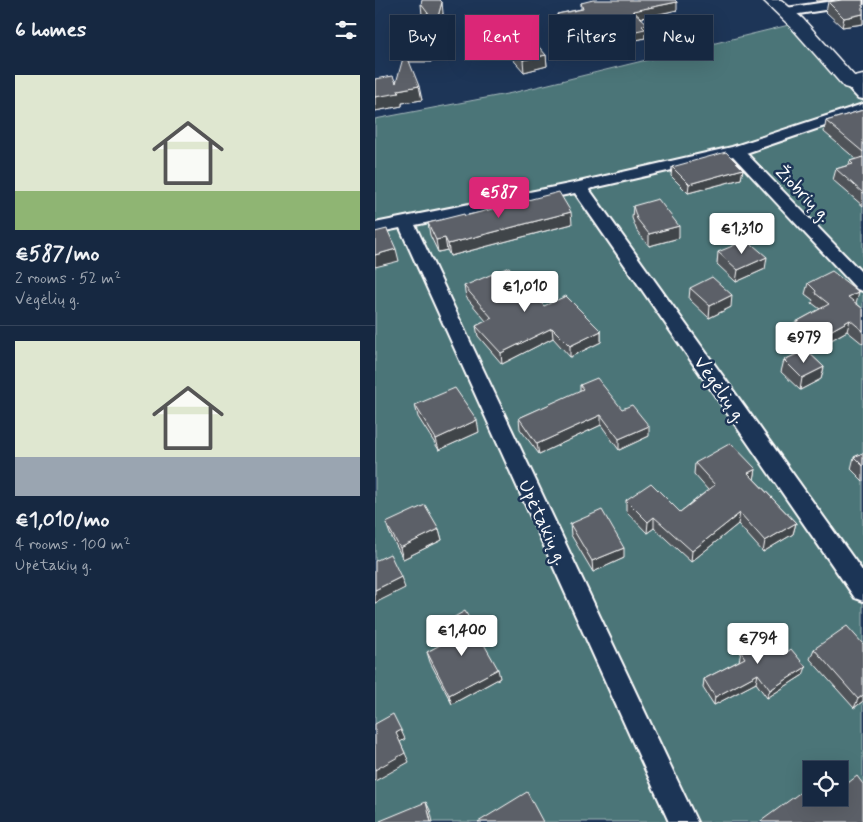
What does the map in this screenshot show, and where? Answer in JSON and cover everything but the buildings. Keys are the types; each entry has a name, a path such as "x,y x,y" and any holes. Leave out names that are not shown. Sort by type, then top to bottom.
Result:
{"main road":[{"path":"771,0 786,12 859,86"}],"street":[{"path":"786,12 863,0"},
{"path":"375,228 579,187 736,151 863,108"},
{"name":"Žiobrių g.","path":"736,151 863,285"},
{"name":"Vėgėlių g.","path":"579,187 863,591"},
{"name":"Upėtakių g.","path":"405,221 683,822"}],"green space":[{"path":"797,23 863,90 863,822 375,822 375,119 512,93 646,60 713,60 713,44"}]}
